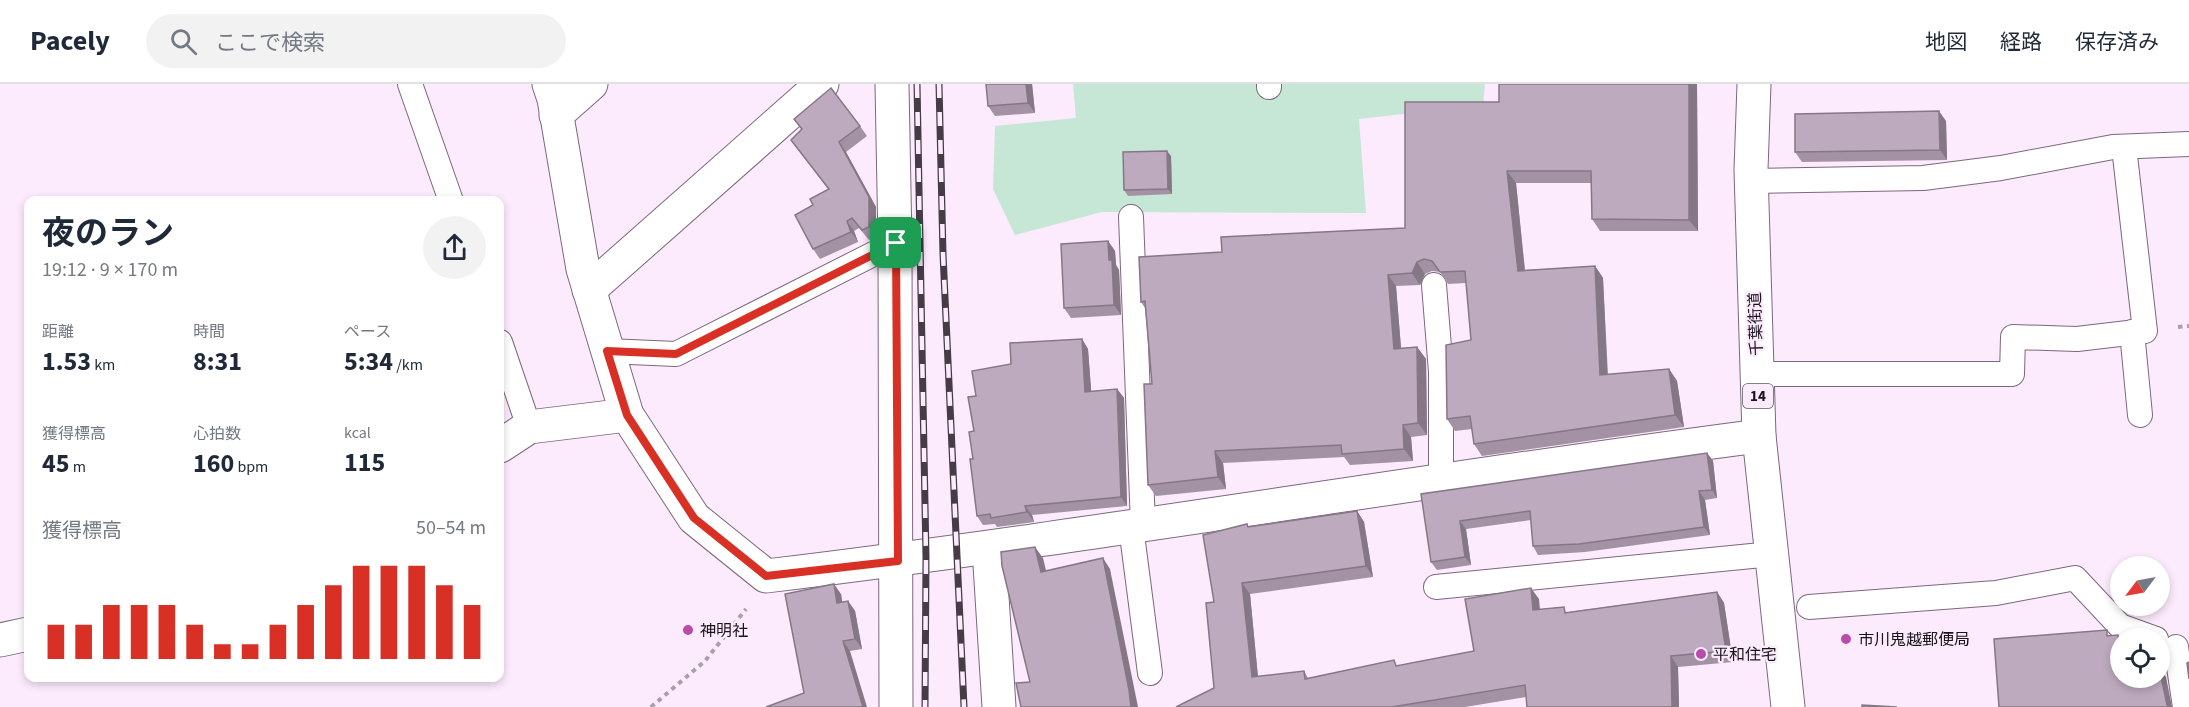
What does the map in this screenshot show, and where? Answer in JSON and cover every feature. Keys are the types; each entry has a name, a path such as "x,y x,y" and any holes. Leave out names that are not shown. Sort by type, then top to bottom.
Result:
{"main road":[{"path":"591,84 553,99 583,269 627,415 694,518 766,576 989,549 1441,479 1759,436"},
{"path":"589,290 822,84"},
{"path":"892,84 896,243 898,561 896,707"},
{"name":"千葉街道","path":"1754,84 1751,181 1759,436 1788,707"},
{"path":"504,443 529,427 627,415"},
{"path":"989,549 999,707"},
{"path":"0,640 24,635"}],"lane":[{"path":"410,84 449,196"},
{"path":"1751,181 1923,178 2124,147 2189,144"},
{"path":"1757,374 2012,374 2013,337 2077,339 2145,331 2124,147"},
{"path":"1131,217 1137,526 1150,673"},
{"path":"607,351 676,354 896,243"},
{"path":"1434,285 1441,372 1441,479"},
{"path":"2132,332 2140,416"},
{"path":"504,354 529,427"},
{"path":"1436,587 1772,554"},
{"path":"1809,607 1996,593 2075,578 2120,626 2126,628"},
{"path":"2170,643 2185,707"}],"path":[{"path":"651,707 705,661 755,599 766,576"}],"green space":[{"path":"1073,84 1485,84 1483,105 1359,119 1366,213 1102,212 1015,235 993,189 995,126 1076,118"}],"building":[{"path":"986,84 1026,84 1028,103 988,106"},
{"path":"1499,84 1689,84 1689,220 1592,219 1591,171 1507,171 1518,271 1595,266 1600,375 1669,369 1675,415 1474,444 1470,416 1447,419 1446,345 1471,340 1465,271 1440,272 1432,261 1424,259 1417,262 1412,273 1388,275 1394,349 1417,347 1418,423 1403,425 1404,449 1342,454 1341,445 1215,451 1218,477 1148,485 1144,384 1152,384 1145,301 1141,302 1139,257 1222,252 1221,237 1405,228 1405,102 1499,102"},
{"path":"831,88 860,126 839,142 869,197 869,227 862,230 852,218 847,221 851,232 813,249 795,215 813,205 810,199 829,189 791,140 802,129 794,119"},
{"path":"1939,111 1940,150 1795,152 1795,114"},
{"path":"1167,151 1168,189 1124,190 1123,152"},
{"path":"1108,241 1109,260 1112,260 1114,305 1064,308 1061,244"},
{"path":"1082,339 1085,392 1117,389 1121,497 1025,506 1027,512 991,518 990,514 977,516 969,432 974,431 968,397 976,396 972,371 1011,364 1010,343"},
{"path":"1707,453 1712,490 1699,491 1704,527 1579,544 1533,546 1530,511 1460,521 1465,557 1431,562 1421,494"},
{"path":"1357,511 1366,566 1242,583 1252,677 1304,671 1305,679 1394,660 1396,666 1474,651 1465,599 1531,588 1533,610 1564,607 1565,613 1717,592 1726,651 1671,656 1672,707 1527,707 1525,685 1392,707 1176,707 1214,688 1206,603 1214,602 1203,535 1247,524 1248,527"},
{"path":"1035,547 1041,572 1103,558 1131,707 1021,707 1016,683 1030,682 1002,566 1001,552"},
{"path":"834,584 837,603 848,601 855,639 843,641 863,707 766,707 804,693 785,594"},
{"path":"2107,630 2107,636 2110,636 2110,688 2163,688 2167,705 2170,707 1999,707 1994,639"},
{"path":"1862,705 1897,707 1862,707"}],"railway":[{"path":"917,84 926,557 925,707"},
{"path":"939,84 943,254 964,707"}],"place":[{"name":"神明社","path":"688,630"},
{"name":"市川鬼越郵便局","path":"1846,639"},
{"name":"平和住宅","path":"1701,654"}],"route":[{"path":"896,243 898,561 766,576 694,518 627,415 607,351 676,354 896,243"}]}
